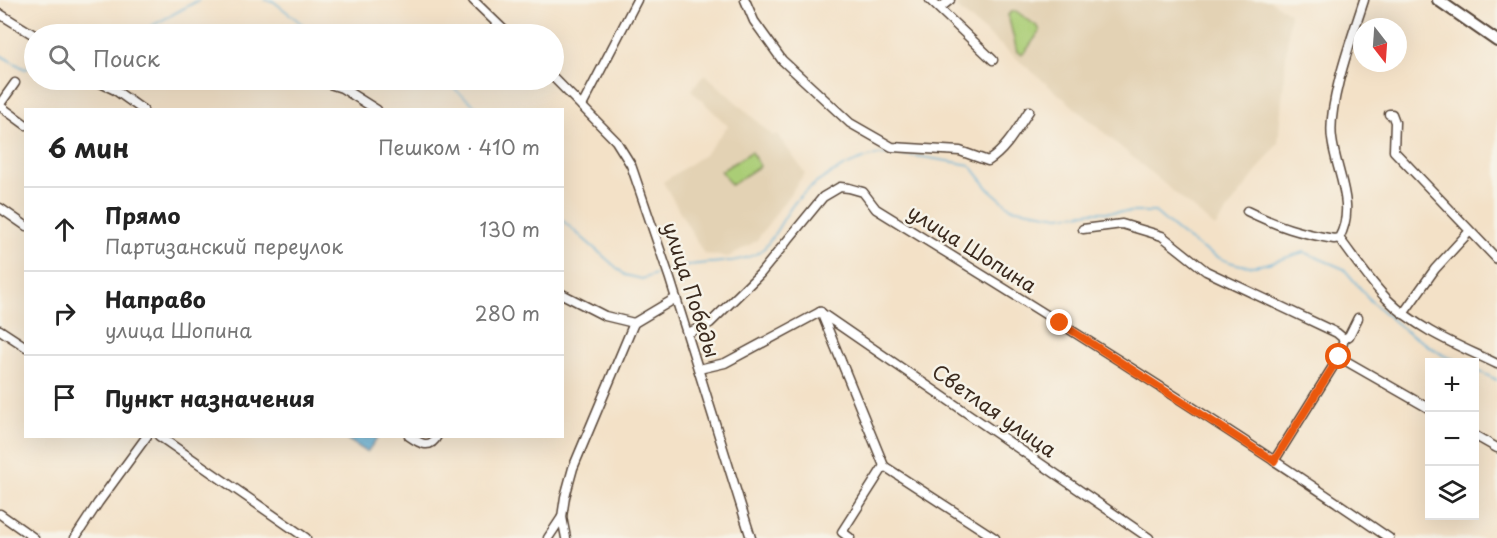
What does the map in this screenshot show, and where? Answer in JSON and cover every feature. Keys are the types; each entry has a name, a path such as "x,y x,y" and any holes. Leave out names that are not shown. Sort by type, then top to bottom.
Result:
{"main road":[{"path":"1438,0 1497,41"}],"street":[{"path":"473,0 498,24"},
{"path":"582,106 637,0"},
{"path":"745,0 754,21 782,60 850,123 892,147 960,151 988,161 1004,147 1029,111"},
{"path":"930,0 993,60"},
{"path":"940,8 950,0"},
{"path":"1247,211 1278,226 1303,234 1334,239 1339,238 1344,230 1347,212 1331,137 1334,105 1364,0"},
{"path":"0,14 24,29"},
{"path":"15,83 0,105 24,123"},
{"name":"улица Победы","path":"564,88 616,141 631,165 688,333 751,538"},
{"path":"115,90 140,108"},
{"path":"345,90 373,108"},
{"path":"1389,114 1392,114 1395,122 1394,151 1497,259"},
{"name":"улица Шопина","path":"688,333 711,323 760,274 823,197 840,187 863,192 876,209 1070,329 1389,538"},
{"path":"0,208 24,225"},
{"path":"1083,229 1122,224 1162,236 1206,272 1337,333 1344,339"},
{"path":"1403,314 1436,269 1469,232"},
{"path":"1339,238 1378,289 1403,314 1440,337 1497,364"},
{"path":"564,295 605,316 634,323"},
{"path":"566,538 562,517 573,468 634,323 676,298"},
{"path":"699,369 725,363 820,312 884,466 995,538"},
{"name":"Светлая улица","path":"820,312 1149,538"},
{"path":"1274,461 1339,357 1344,339 1349,336 1358,318"},
{"path":"0,330 24,346"},
{"path":"1339,357 1425,406"},
{"path":"75,538 146,438"},
{"path":"162,438 306,538"},
{"path":"412,438 421,444 428,445 436,438"},
{"path":"1479,438 1497,448"},
{"path":"850,538 842,532 884,466"},
{"path":"0,514 34,538"},
{"path":"548,538 562,517"}],"shaded area":[{"path":"961,0 1269,0 1290,13 1278,143 1215,227 956,7"},
{"path":"705,74 773,136 777,134 805,173 756,241 728,257 704,254 663,182 705,154 728,126 691,90"}],"green space":[{"path":"1016,11 1040,31 1022,54 1017,52 1008,15"},
{"path":"751,152 760,166 731,185 721,171"}],"water":[{"path":"345,438 377,438 367,452"}],"waterway":[{"path":"155,24 199,0"},
{"path":"265,0 273,1 302,24"},
{"path":"0,55 24,68"},
{"path":"456,90 478,108"},
{"path":"669,269 730,261 753,255 766,246 796,201 827,176 840,168 867,158 893,154 912,156 970,165 989,189 1011,208 1059,216 1093,212 1155,212 1203,249 1232,263 1246,266 1260,265 1304,252 1344,269 1371,301 1404,330 1450,358"},
{"path":"564,222 625,275 642,279 664,271"},
{"path":"1479,371 1497,380"}],"route":[{"path":"1060,323 1274,461 1339,357"}]}
